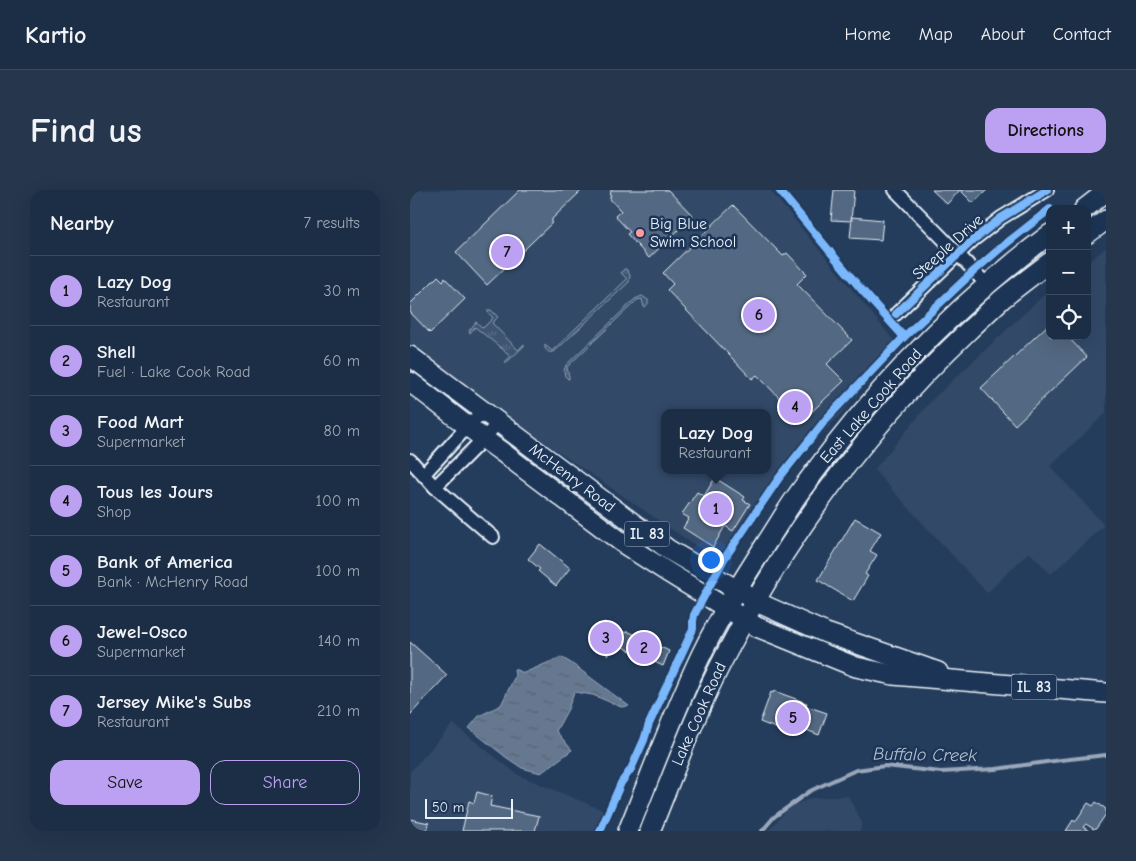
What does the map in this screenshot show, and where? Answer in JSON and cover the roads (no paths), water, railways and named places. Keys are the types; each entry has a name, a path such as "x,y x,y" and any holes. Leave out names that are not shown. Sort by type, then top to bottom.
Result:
{"main road":[{"path":"1089,205 1106,192"},
{"path":"1091,231 1106,220"},
{"name":"East Lake Cook Road","path":"726,608 806,483 871,401 920,348 987,285 1046,237"},
{"name":"East Lake Cook Road","path":"755,601 806,519 852,457 891,411 939,359 1002,299 1046,265"},
{"name":"McHenry Road","path":"410,356 669,550 755,601 826,634 962,681"},
{"name":"McHenry Road","path":"410,382 624,544 757,627 856,667 893,676 1106,693"},
{"name":"Lake Cook Road","path":"650,831 695,720 725,655 755,601"},
{"name":"Lake Cook Road","path":"628,831 678,707 726,608"}],"street":[{"path":"895,190 987,285"},
{"name":"Steeple Drive","path":"896,314 973,240 1001,218 1047,190"},
{"path":"423,475 468,426 491,417"},
{"path":"435,487 484,439 491,417"},
{"path":"410,460 435,487 493,537"}],"water":[{"path":"561,657 629,706 621,707 593,695 574,692 568,709 556,731 572,750 541,773 522,768 469,728 479,716 501,705 515,676 514,669 524,673"}],"waterway":[{"name":"Buffalo Creek","path":"762,831 774,817 810,791 856,770 885,766 941,772 996,769 1106,755"}],"place":[{"name":"Big Blue Swim School","path":"640,233"},
{"name":"Jersey Mike's Subs","path":"507,252"},
{"name":"Jewel-Osco","path":"759,315"},
{"name":"Tous les Jours","path":"795,407"},
{"name":"Lazy Dog","path":"716,509"},
{"name":"Food Mart","path":"606,638"},
{"name":"Shell","path":"644,648"},
{"name":"Bank of America","path":"793,718"}]}
